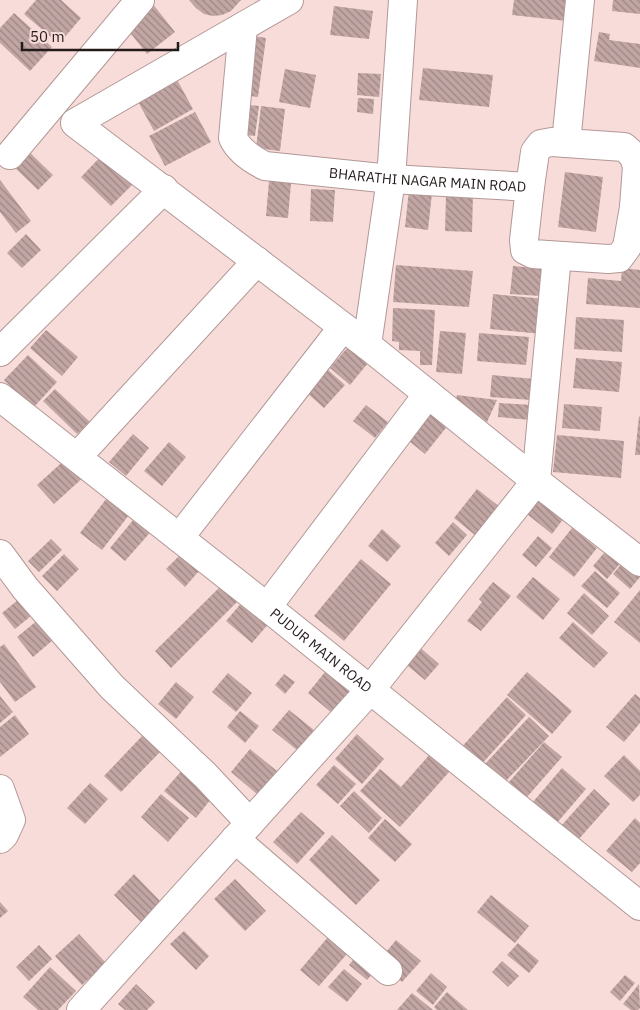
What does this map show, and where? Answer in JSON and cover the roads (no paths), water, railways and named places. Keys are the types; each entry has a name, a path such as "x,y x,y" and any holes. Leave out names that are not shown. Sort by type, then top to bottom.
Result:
{"street":[{"path":"5,160 140,0"},
{"path":"5,160 76,122 289,0"},
{"path":"367,345 391,180 403,0"},
{"path":"566,143 580,0"},
{"name":"BHARATHI NAGAR MAIN ROAD","path":"243,26 232,134 235,144 256,162 266,166 391,180 530,187 524,240 525,250 533,254 608,260 619,258 627,247 637,208"},
{"path":"76,122 367,345 536,482 640,562"},
{"path":"530,187 535,152 541,144 552,142 624,147 634,154 637,166 637,208"},
{"path":"0,352 164,189"},
{"path":"81,1010 370,690 536,482 557,256"},
{"path":"77,457 257,261"},
{"path":"179,538 343,327"},
{"path":"267,607 428,394"},
{"name":"PUDUR MAIN ROAD","path":"0,397 267,607 640,906"},
{"path":"0,554 25,588 112,686 205,776 242,831 388,971"},
{"path":"0,789 12,820 0,839"}]}
